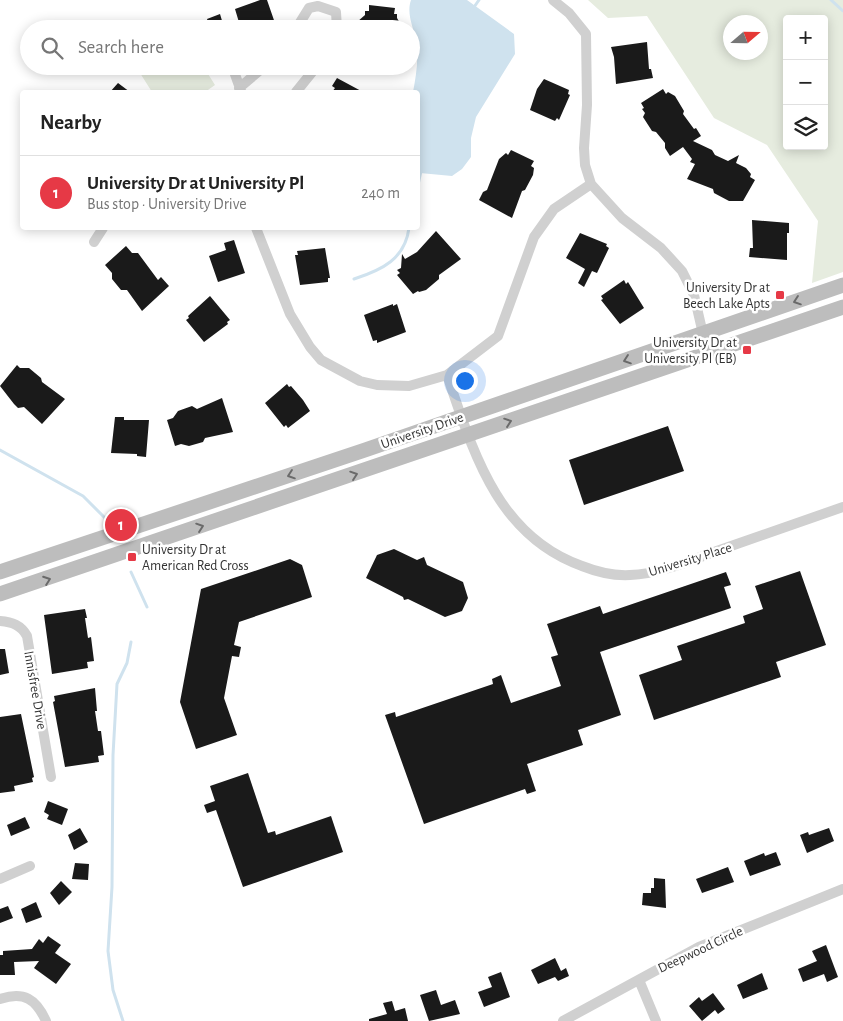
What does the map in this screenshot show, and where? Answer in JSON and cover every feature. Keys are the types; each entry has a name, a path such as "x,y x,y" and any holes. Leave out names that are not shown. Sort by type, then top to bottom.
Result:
{"main road":[{"name":"University Drive","path":"0,572 843,285"},
{"name":"University Drive","path":"0,594 843,307"}],"street":[{"path":"553,0 569,13 586,34 587,95 584,148 585,165 591,184 622,218 661,248 682,271 694,294 703,334"},
{"path":"302,20 309,8 318,6 336,12 336,20"},
{"path":"235,75 240,90 256,75"},
{"path":"298,90 310,75"},
{"path":"257,230 290,314 310,347 321,360 351,378 377,385 409,386 448,374 498,336 534,237 554,209 591,184"},
{"path":"94,242 102,230"},
{"name":"University Place","path":"448,374 468,436 491,488 500,503 520,525 562,558 608,574 630,575 667,568 843,507"},
{"name":"Innisfree Drive","path":"0,621 15,624 23,629 27,636 51,777"},
{"path":"0,879 30,866"},
{"name":"Deepwood Circle","path":"563,1021 699,947 843,889"},
{"path":"639,980 656,1021"},
{"path":"0,999 11,995 22,996 36,1002 46,1021"}],"shaded area":[{"path":"588,0 843,0 843,272 812,283 818,221 767,145 714,118 647,16 608,18"},
{"path":"141,75 209,75 215,85 208,90 151,90"}],"water":[{"path":"411,0 467,0 514,34 515,54 476,117 471,138 471,157 462,169 452,176 420,173 420,90 413,90 416,75 420,75 420,20 411,20"}],"building":[{"path":"260,0 267,0 274,20 238,20 235,9"},
{"path":"369,5 395,8 394,14 397,14 398,20 359,20 365,15 365,11 369,11"},
{"path":"220,14 222,20 207,20"},
{"path":"647,42 649,69 651,69 653,78 616,84 614,57 611,47"},
{"path":"337,78 359,90 334,90 335,88 332,86"},
{"path":"544,79 569,90 568,94 570,95 559,120 557,118 555,121 530,110 537,89"},
{"path":"118,83 127,90 112,90"},
{"path":"663,89 666,94 668,92 675,96 684,111 683,114 701,136 693,141 712,150 715,155 728,161 739,155 736,163 746,168 751,174 750,177 755,180 743,201 729,201 714,193 713,189 687,179 695,164 690,162 692,159 683,147 670,156 665,148 665,143 656,132 652,131 643,117 645,113 641,103"},
{"path":"511,150 534,161 531,166 534,168 533,175 525,190 522,191 512,218 479,200 483,192 487,190 499,159 506,153 508,155"},
{"path":"752,220 789,223 787,260 749,257 750,248 753,248"},
{"path":"436,231 461,259 439,275 439,279 426,290 413,294 397,275 400,273 397,270 401,268 402,254 405,259 417,252"},
{"path":"580,233 607,244 606,246 609,248 597,273 592,271 584,287 578,283 585,269 566,258"},
{"path":"234,240 245,273 218,282 209,256 226,250 224,243"},
{"path":"126,246 132,253 138,253 158,280 161,277 169,286 142,311 127,290 121,290 112,279 112,273 105,265"},
{"path":"325,248 330,278 328,278 328,282 300,285 295,255 298,255 297,251"},
{"path":"624,280 626,284 628,282 644,308 620,324 601,300 603,299 601,296"},
{"path":"210,296 230,320 227,322 228,324 204,342 186,320"},
{"path":"393,304 393,306 397,304 406,332 377,343 377,340 373,341 364,315"},
{"path":"17,365 20,368 29,368 41,378 42,382 65,399 42,424 24,407 18,408 0,386"},
{"path":"287,384 303,400 310,411 288,428 286,425 284,427 265,403"},
{"path":"222,398 233,432 205,438 203,442 189,446 181,444 175,446 167,420 173,418 178,411 192,406 197,409"},
{"path":"115,417 124,417 124,420 149,420 146,457 137,456 137,454 111,453"},
{"path":"668,426 684,471 584,505 569,460"},
{"path":"394,549 417,560 424,557 427,565 463,582 468,598 462,611 445,617 408,599 404,600 403,597 366,578 377,555"},
{"path":"290,559 302,565 312,597 239,622 234,645 241,647 239,657 232,656 224,698 237,735 196,749 180,702 201,589"},
{"path":"800,571 826,645 776,662 781,677 654,720 639,675 682,660 677,646 745,623 743,616 763,609 755,586"},
{"path":"726,572 731,585 724,587 731,608 600,652 621,715 578,730 583,745 527,764 536,791 527,794 525,789 424,824 385,715 395,712 396,717 493,684 492,679 501,675 511,703 561,686 551,657 558,655 547,624 600,606 603,614"},
{"path":"85,609 88,638 91,637 94,661 87,662 88,668 52,674 44,615"},
{"path":"0,649 5,649 9,673 0,675"},
{"path":"95,688 97,711 95,711 98,731 101,731 104,755 98,756 99,762 65,767 53,702 55,701 54,696"},
{"path":"21,714 34,777 32,778 33,782 14,786 15,791 0,793 0,717"},
{"path":"248,773 268,833 275,831 276,835 331,816 343,852 243,887 216,810 207,813 204,805 215,801 210,786"},
{"path":"48,801 68,809 62,825 47,819 49,815 44,812"},
{"path":"25,817 30,828 11,836 7,825"},
{"path":"80,828 88,842 74,850 68,835"},
{"path":"829,828 834,841 807,853 800,835 808,832 809,835"},
{"path":"776,852 781,865 750,876 744,861 764,853 765,856"},
{"path":"75,863 89,864 88,880 72,879"},
{"path":"728,867 734,882 702,893 696,879"},
{"path":"654,878 665,879 666,908 642,905 643,893 651,893 651,888 654,888"},
{"path":"61,881 72,892 59,905 50,893"},
{"path":"36,902 42,917 26,923 21,909"},
{"path":"8,906 13,918 0,923 0,909"},
{"path":"48,936 61,945 55,953 71,964 56,984 34,968 39,961 14,962 15,975 0,975 0,955 3,955 3,951 32,949 39,939 43,943"},
{"path":"826,945 838,977 827,982 824,974 803,982 798,969 817,961 812,951"},
{"path":"555,958 561,971 566,968 569,976 558,981 555,977 538,984 531,970"},
{"path":"501,972 510,997 484,1007 478,992 492,987 488,977"},
{"path":"762,973 768,989 743,999 737,985"},
{"path":"436,990 441,1005 455,1000 460,1014 429,1021 420,995"},
{"path":"713,993 725,1009 718,1014 715,1010 702,1021 689,1006 699,997 702,1001"},
{"path":"392,1001 395,1011 405,1008 408,1021 369,1021 369,1019 387,1014 383,1003"}],"waterway":[{"path":"472,10 479,0"},
{"path":"831,0 843,11"},
{"path":"420,176 421,171"},
{"path":"354,279 374,272 390,262 403,248 409,230"},
{"path":"0,450 83,496 106,519"},
{"path":"131,572 147,607"},
{"path":"123,1021 113,990 108,951 112,887 113,755 117,684 127,663 131,642"}],"place":[{"name":"University Dr at Beech Lake Apts","path":"780,295"},
{"name":"University Dr at University Pl (EB)","path":"747,350"},
{"name":"University Dr at University Pl","path":"121,525"},
{"name":"University Dr at American Red Cross","path":"132,557"}]}
